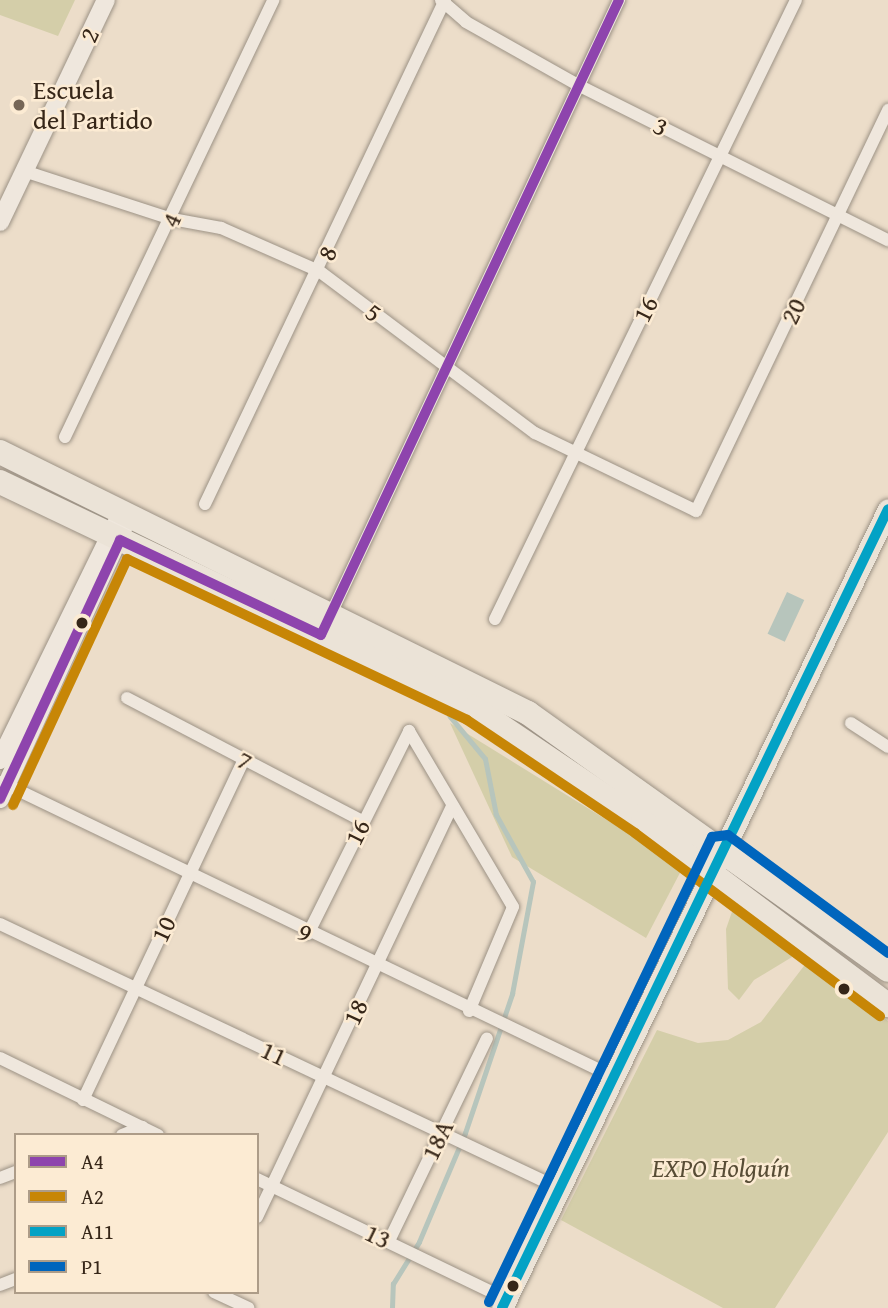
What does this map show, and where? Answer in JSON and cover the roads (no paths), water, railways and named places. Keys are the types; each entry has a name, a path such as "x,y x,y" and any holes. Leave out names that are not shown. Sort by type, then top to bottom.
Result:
{"highway":[{"path":"0,452 331,613 527,713 721,847 888,970"},
{"path":"0,482 474,708 709,871 888,1005"}],"main road":[{"name":"2","path":"0,222 106,0"},
{"path":"500,1302 888,509"},
{"path":"0,760 126,514"},
{"path":"2,788 113,537"}],"street":[{"name":"4","path":"65,437 172,219 273,0"},
{"path":"321,635 619,0"},
{"name":"16","path":"495,619 796,0"},
{"name":"3","path":"443,1 578,85 888,240"},
{"name":"8","path":"205,504 319,271 443,1"},
{"name":"20","path":"696,511 888,110"},
{"name":"5","path":"24,171 172,219 222,228 319,271 535,433 696,511"},
{"name":"7","path":"127,698 362,821"},
{"path":"851,723 888,747"},
{"name":"16","path":"307,934 409,731 452,807"},
{"name":"10","path":"83,1100 244,759"},
{"name":"9","path":"2,788 189,874 376,967 612,1076"},
{"path":"452,807 512,903 513,912 470,1011"},
{"name":"18","path":"259,1213 452,807"},
{"name":"11","path":"0,924 548,1183"},
{"name":"18A","path":"389,1241 487,1038"},
{"path":"0,1058 154,1133"},
{"path":"127,1133 142,1127"},
{"name":"13","path":"259,1180 389,1241 500,1302"},
{"path":"220,1294 248,1308"}],"waterway":[{"path":"392,1308 393,1284 419,1242 465,1133 512,994 533,882 496,815 485,759 450,717"}],"place":[{"name":"Escuela del Partido","path":"19,105"}],"park label":[{"name":"EXPO Holguín","path":"721,1168"}]}
